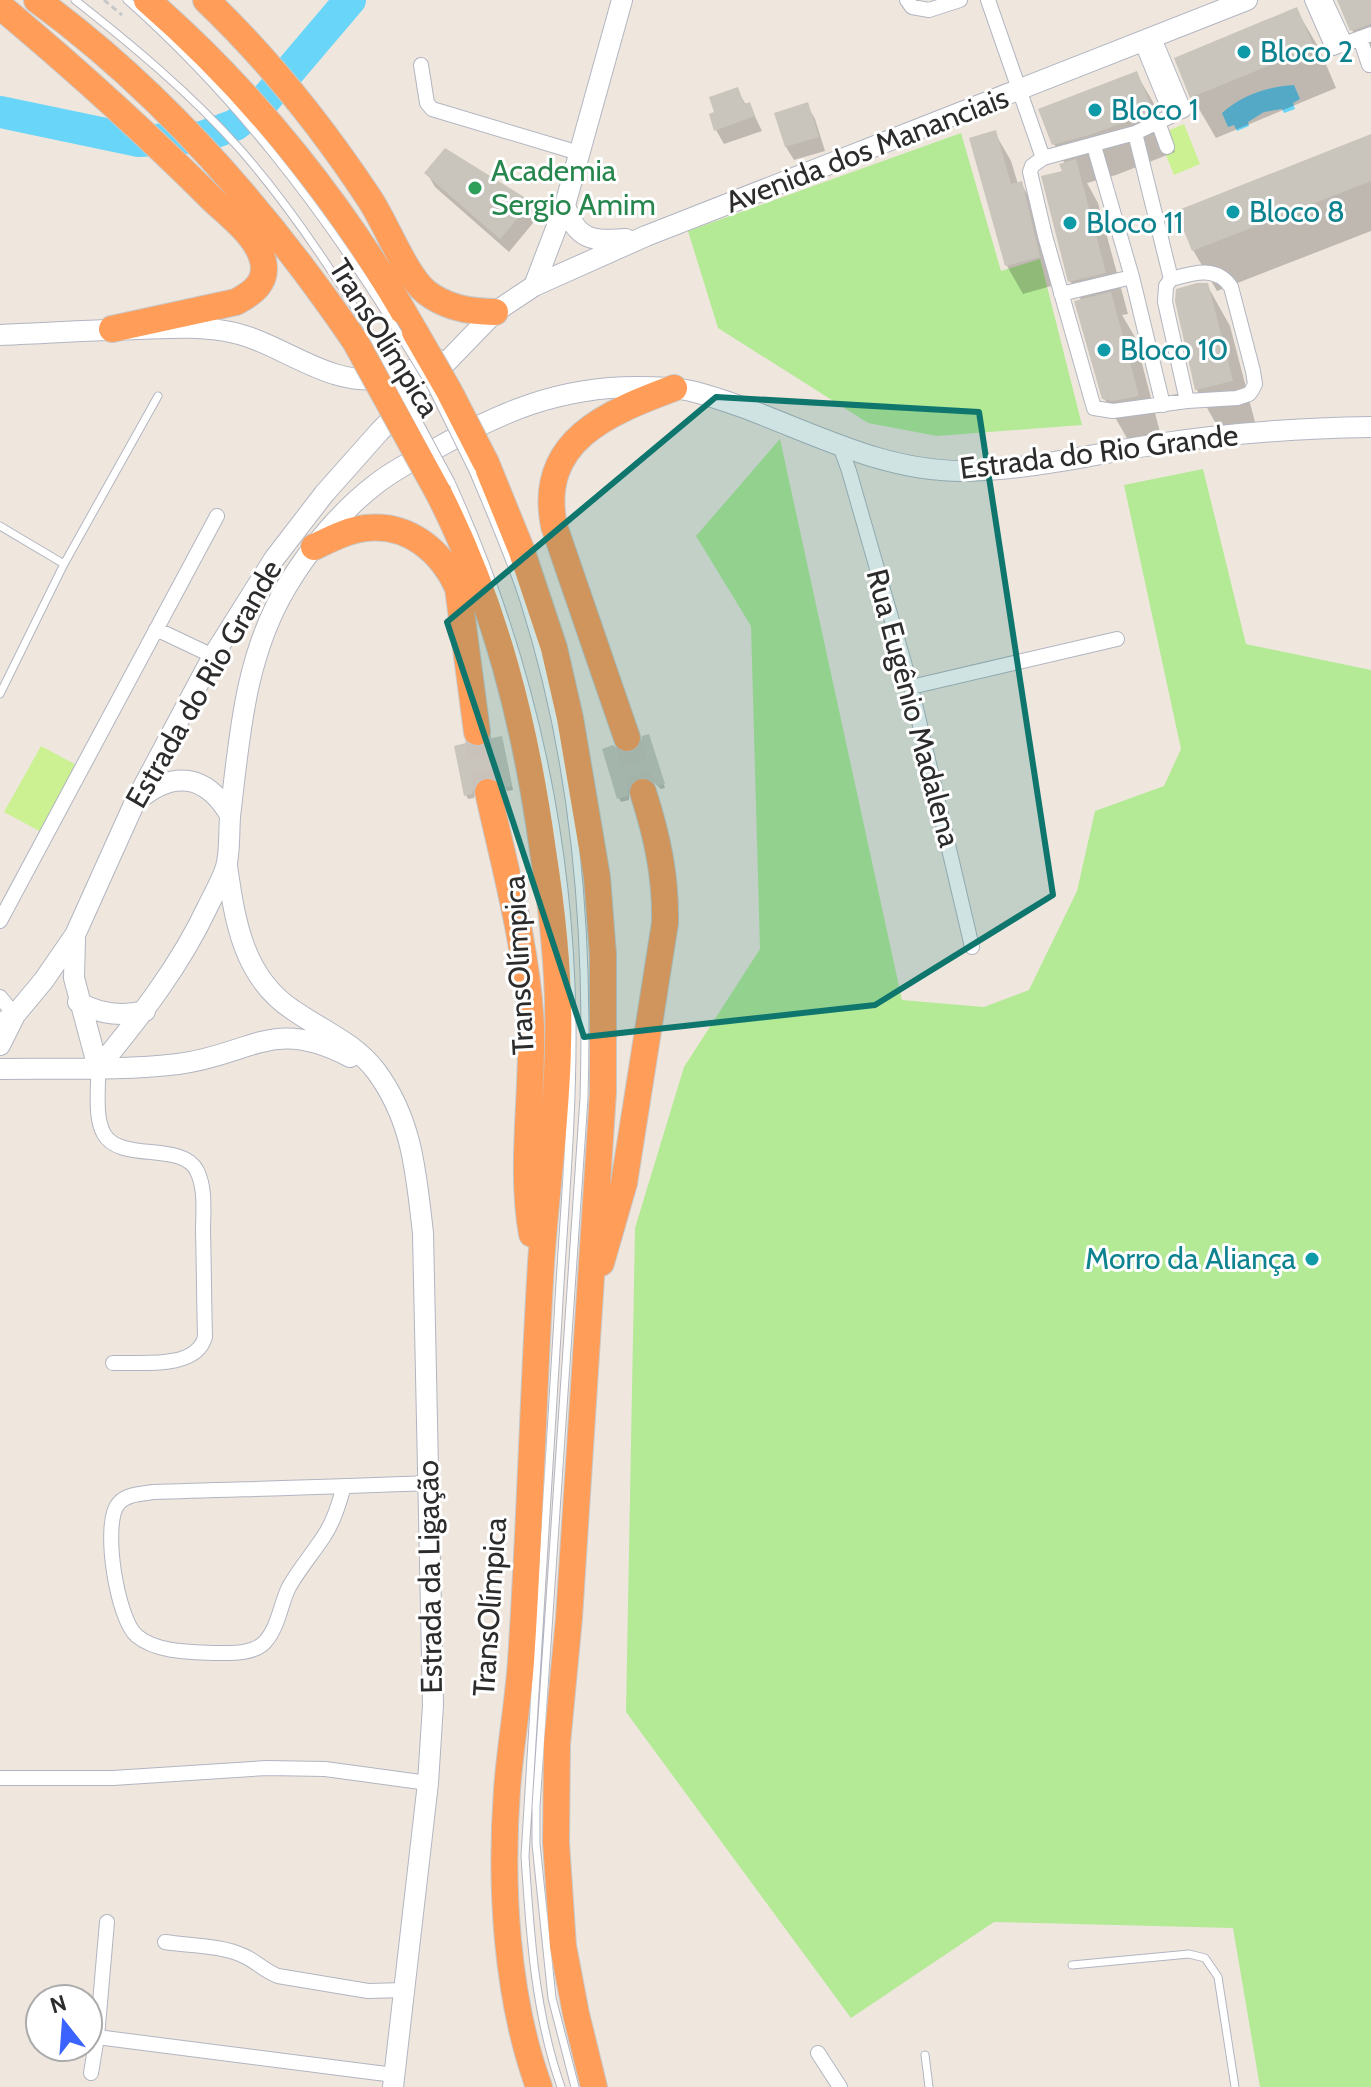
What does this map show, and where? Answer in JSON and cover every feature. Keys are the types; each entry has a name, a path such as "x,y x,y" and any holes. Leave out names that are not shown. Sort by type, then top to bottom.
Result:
{"highway":[{"name":"TransOlímpica","path":"37,0 126,72 183,110 217,164 364,339 445,488 504,655 533,776 550,892 559,1042 541,1260 521,1663 507,1792 507,1925 515,1986 539,2087"},
{"name":"TransOlímpica","path":"147,0 341,213 384,276 404,328 449,391 479,467 521,549 554,648 572,731 597,877 603,955 603,1092 569,1618 557,1744 556,1842 563,1946 594,2087"},
{"path":"206,0 266,62 324,133 384,220 421,288 451,306 471,312 495,312"},
{"path":"0,6 55,52 182,169 248,234 264,263 261,285 236,302 112,329"},
{"path":"627,738 554,526 550,506 551,485 557,466 571,446 597,422 633,403 674,388"},
{"path":"314,547 351,531 382,528 402,531 434,551 451,571 458,588 477,732"},
{"path":"488,792 518,929 531,1023 528,1181 533,1241 541,1260"},
{"path":"588,1301 624,1183 665,923 662,858 643,792"}],"main road":[{"path":"534,286 565,205 622,0"},
{"name":"Avenida dos Mananciais","path":"495,312 534,286 646,236 1247,0"},
{"path":"565,205 573,224 589,239 602,241 646,236"},
{"name":"Estrada do Rio Grande","path":"0,1045 7,1019 44,980 75,935 134,804 213,656 274,559 324,494 379,432 495,312"},
{"path":"0,335 192,327 229,331 272,347 303,364 338,376 360,378 387,378 450,357"},
{"name":"Estrada do Rio Grande","path":"98,1068 145,1011 187,949 227,866 243,708 252,664 286,587 314,547 376,484 476,426 511,409 552,396 619,387 674,388 760,412 840,446 919,469 994,470 1198,439 1304,428 1371,427"},
{"path":"134,804 161,784 185,780 209,788 230,815"},
{"name":"Estrada da Ligação","path":"227,866 236,925 254,969 291,1009 343,1039 377,1073 407,1130 415,1162 423,1233 433,1705 428,1783 393,2081"},
{"name":"Estrada do Rio Grande","path":"75,935 74,978 78,1002 98,1068"},
{"path":"78,1002 111,1013 145,1011"},
{"path":"0,1069 182,1064 284,1037 327,1046 377,1073"}],"street":[{"path":"907,0 912,7 929,10 960,0"},
{"path":"988,0 1043,158"},
{"path":"1312,0 1339,46"},
{"path":"1325,0 1339,46"},
{"path":"1339,46 1365,36 1369,65"},
{"path":"1148,40 1171,115 1167,147"},
{"path":"421,65 427,103 432,109 579,153"},
{"path":"1171,115 1135,133 1043,158 1032,166 1031,179 1094,408 1113,411 1237,398 1249,394 1255,384 1253,371 1231,287 1218,274 1195,273 1171,279 1166,286 1165,302 1187,401"},
{"path":"1135,133 1171,279"},
{"path":"1094,146 1132,277 1163,405"},
{"path":"1061,294 1132,277"},
{"name":"Rua Eugênio Madalena","path":"840,446 911,687 972,947"},
{"path":"849,471 864,454"},
{"path":"0,921 217,516"},
{"path":"156,629 213,656"},
{"path":"911,687 1117,639"},
{"path":"0,997 7,1019"},
{"path":"98,1068 100,1124 105,1136 116,1146 180,1157 190,1162 197,1169 203,1200 203,1344 196,1353 183,1358 113,1363"},
{"path":"344,1486 326,1534 289,1587 272,1632 258,1647 236,1653 162,1648 139,1638 130,1630 117,1587 110,1521 120,1501 132,1495 153,1492 428,1483"},
{"path":"0,1778 113,1778 267,1768 325,1769 428,1783"},
{"path":"102,1983 107,1922"},
{"path":"165,1942 229,1951 245,1956 278,1976 368,1991 405,1990"},
{"path":"104,2038 393,2081"},
{"path":"818,2053 840,2087"},
{"path":"91,2073 93,2063"}],"lane":[{"name":"TransOlímpica","path":"75,0 131,44 183,110 238,146 293,214 342,286 364,339"},
{"name":"TransOlímpica","path":"127,0 226,87"},
{"path":"0,694 64,564 158,396"},
{"name":"TransOlímpica","path":"479,467 542,666 574,827 585,938 587,1004 584,1098 536,1819 537,1858 552,1998 575,2087"},
{"name":"TransOlímpica","path":"445,488 481,548 519,657 544,757 562,858 569,939 572,1027 566,1174 525,1856 531,1947 543,2015 561,2087"},
{"path":"0,526 64,564"},
{"path":"1072,1965 1189,1954 1205,1958 1218,1977 1235,2087"},
{"path":"925,2055 929,2087"}],"highlighted area":[{"path":"716,397 979,412 1053,895 875,1005 584,1037 447,622"}],"green space":[{"path":"1184,124 1200,164 1174,175 1158,135"},
{"path":"961,133 1001,271 1040,259 1082,425 937,436 868,423 718,328 688,231"},
{"path":"780,439 902,1000 984,1007 1029,990 1077,891 1095,811 1164,786 1181,749 1124,485 1203,469 1246,644 1371,670 1371,2087 1260,2087 1233,1928 994,1922 851,2018 626,1712 635,1228 684,1067 760,949 751,626 696,536"},
{"path":"41,746 80,767 43,833 4,812"}],"water":[{"path":"1294,85 1300,99 1293,103 1295,109 1284,113 1282,109 1264,112 1248,122 1249,126 1237,131 1234,125 1228,127 1222,113 1238,101 1264,90"}],"building":[{"path":"1337,0 1371,0 1371,24 1350,31"},
{"name":"Bloco 2","path":"1297,7 1314,47 1190,98 1174,58"},
{"name":"Bloco 1","path":"1137,71 1153,111 1093,134 1052,145 1038,109"},
{"path":"738,87 744,104 750,102 755,116 714,131 709,114 714,112 709,97"},
{"path":"808,102 819,137 785,147 774,113"},
{"path":"996,130 1011,184 1022,181 1040,257 1005,266 969,138"},
{"path":"1371,134 1371,181 1192,251 1176,211"},
{"name":"Academia Sergio Amim","path":"445,148 532,202 500,239 424,173"},
{"name":"Bloco 11","path":"1076,159 1106,273 1068,282 1041,176 1062,171 1059,164"},
{"path":"1208,283 1233,381 1195,390 1175,301 1176,289"},
{"name":"Bloco 10","path":"1111,292 1139,396 1113,401 1102,399 1074,301"},
{"path":"649,734 665,784 658,786 647,777 638,777 628,788 628,796 617,799 602,749 613,745 623,753 631,753 640,748 642,736"},
{"path":"502,736 512,786 503,788 499,781 485,776 477,781 472,794 464,796 454,746 466,743 480,748 492,738"}],"waterway":[{"path":"0,112 139,141 202,137 235,125 259,107 350,0"}],"tunnel":[{"path":"477,732 488,792"},
{"path":"627,738 643,792"}],"place":[{"name":"Bloco 2","path":"1244,52"},
{"name":"Bloco 1","path":"1095,110"},
{"name":"Academia Sergio Amim","path":"475,188"},
{"name":"Bloco 8","path":"1233,212"},
{"name":"Bloco 11","path":"1070,223"},
{"name":"Bloco 10","path":"1104,350"},
{"name":"Morro da Aliança","path":"1312,1259"}]}
